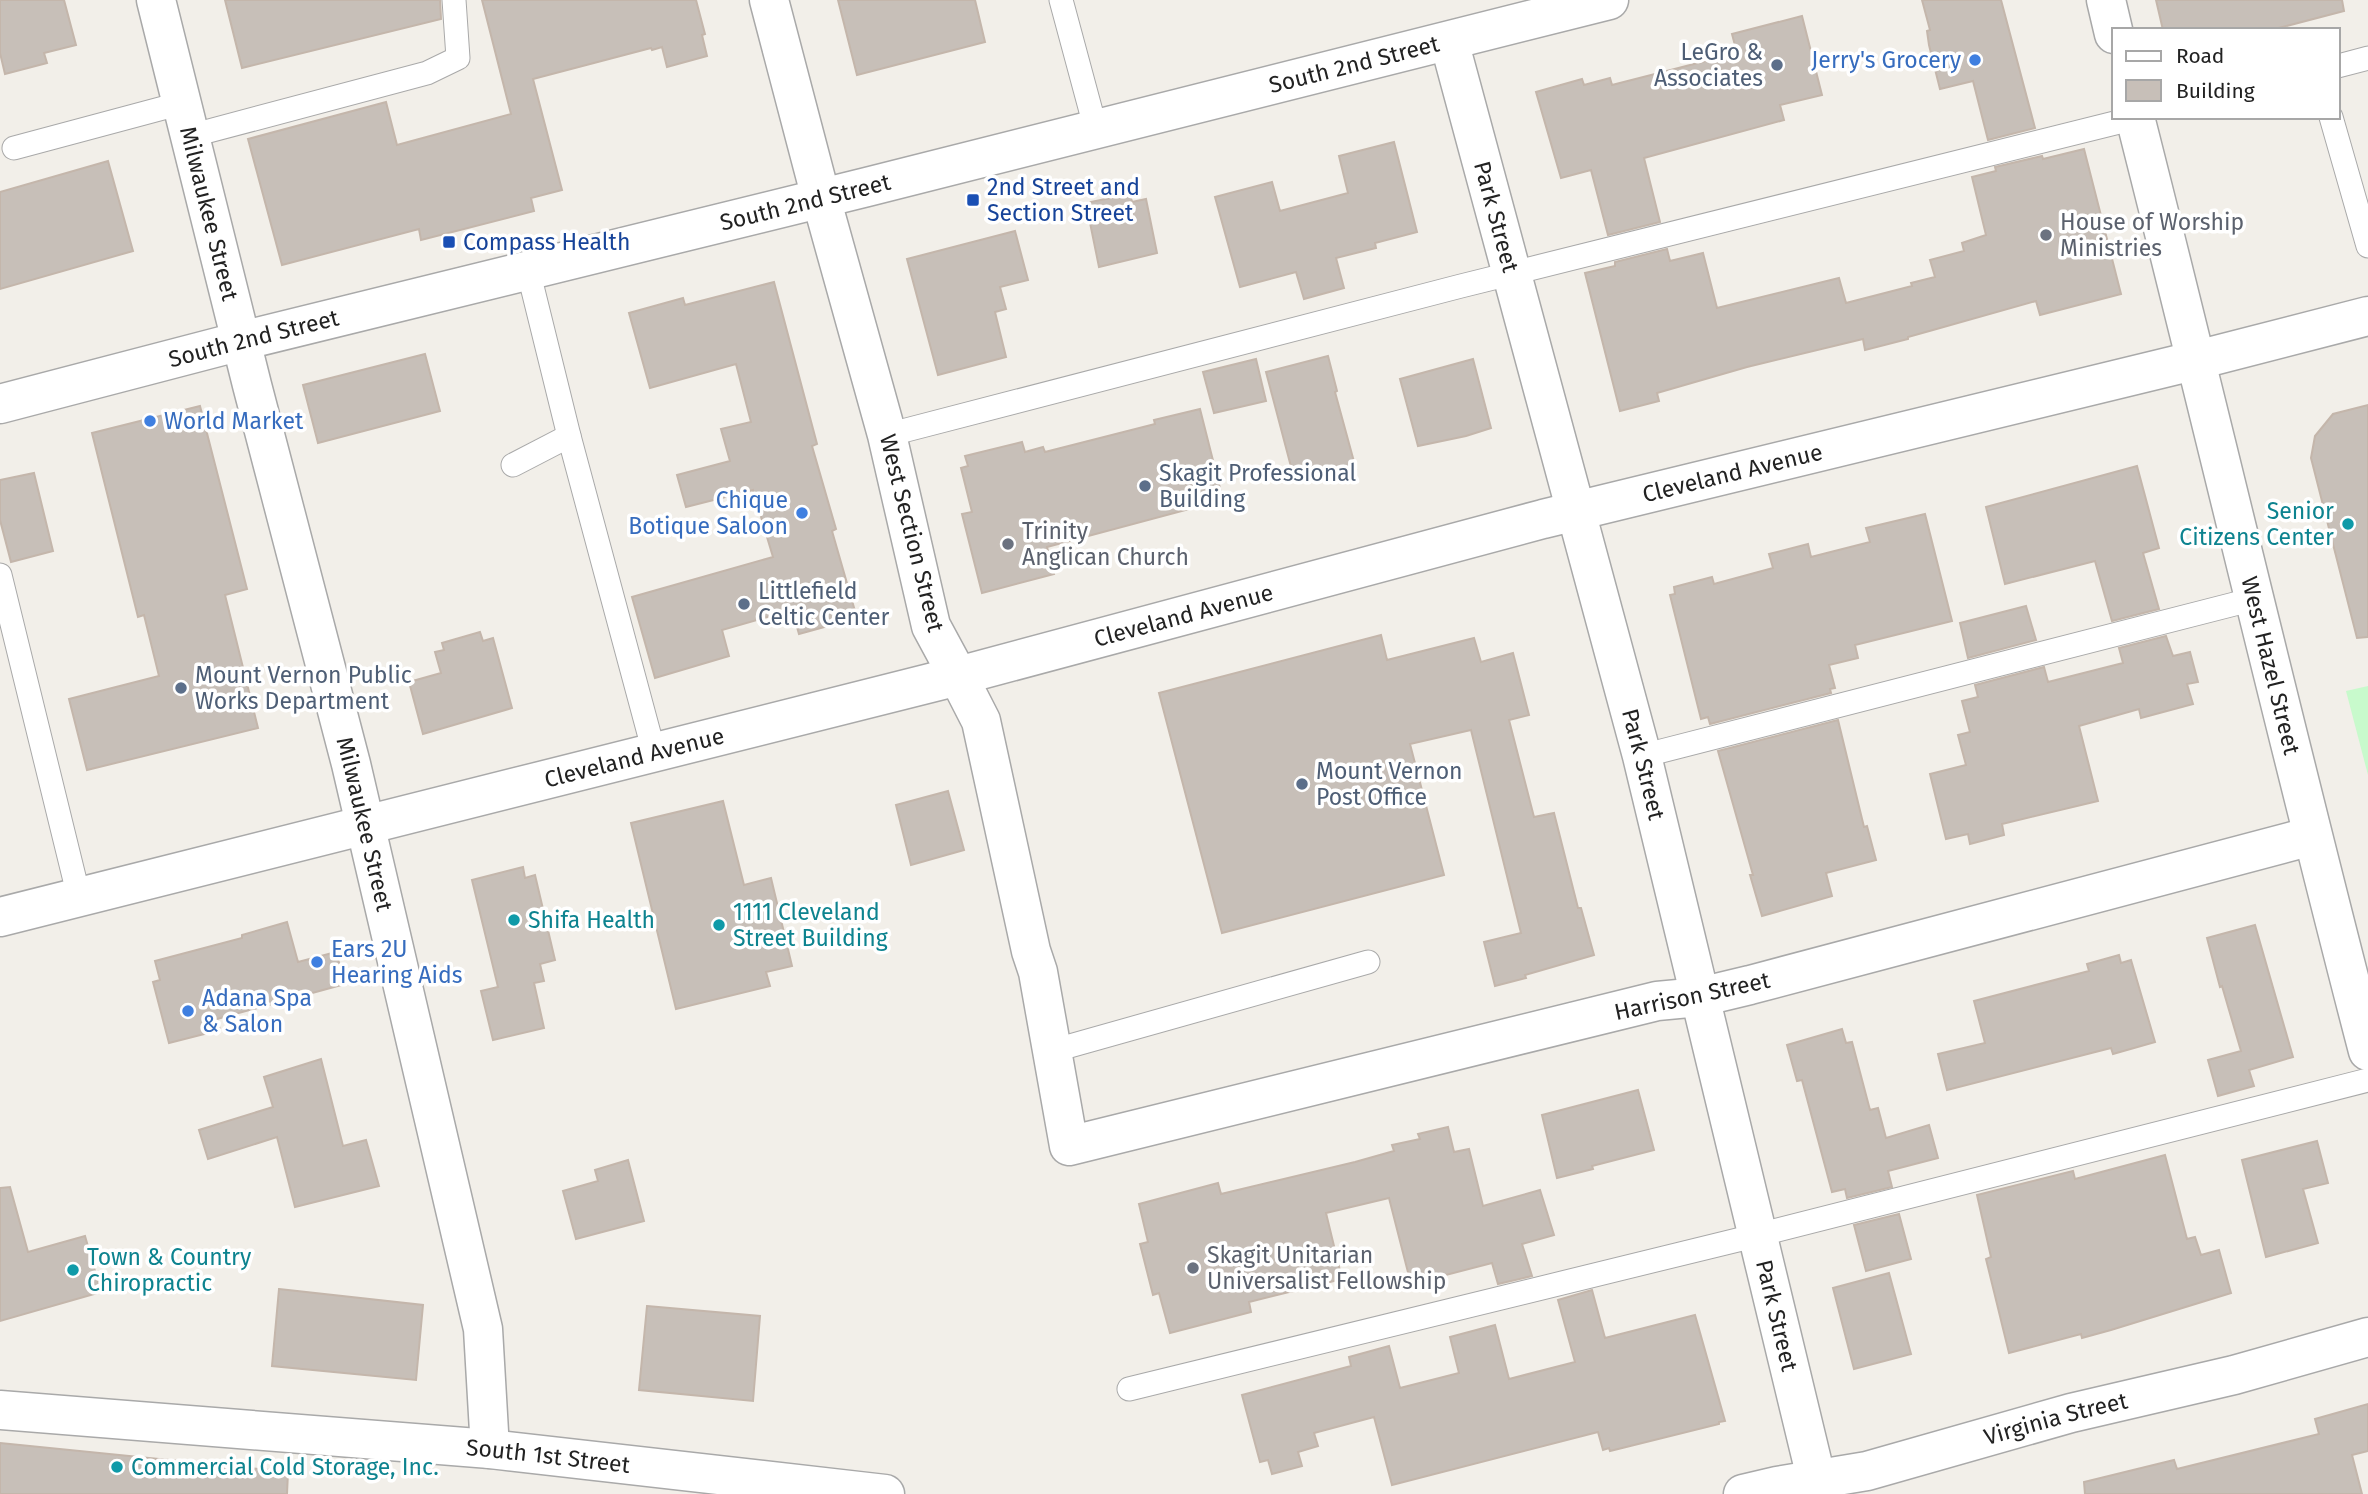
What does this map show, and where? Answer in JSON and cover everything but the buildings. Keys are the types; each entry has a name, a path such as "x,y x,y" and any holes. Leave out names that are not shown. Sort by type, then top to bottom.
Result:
{"street":[{"name":"Milwaukee Street","path":"156,0 340,722 483,1329 490,1450"},
{"name":"West Section Street","path":"769,0 887,435 931,626 981,721 1031,951 1038,972 1069,1146"},
{"name":"South 2nd Street","path":"0,404 241,341 1609,0"},
{"path":"2106,0 2113,28"},
{"name":"Park Street","path":"1449,41 1642,757 1819,1487"},
{"name":"West Hazel Street","path":"2136,119 2312,836 2368,1051"},
{"name":"Cleveland Avenue","path":"0,917 958,676 1574,511 2368,316"},
{"name":"Harrison Street","path":"1069,1146 1657,1001 1700,997 2312,836"},
{"name":"Virginia Street","path":"1743,1494 1819,1487 2070,1413 2234,1375 2368,1337"},
{"name":"South 1st Street","path":"0,1410 490,1450 885,1494"}],"lane":[{"path":"14,148 186,119 427,73 458,58 454,0"},
{"path":"1062,0 1096,130"},
{"path":"2340,65 2368,58"},
{"path":"887,435 2132,119"},
{"path":"2332,119 2368,246"},
{"path":"528,270 569,436 654,752"},
{"path":"513,465 569,436"},
{"path":"0,575 79,897"},
{"path":"1642,757 2254,599"},
{"path":"1052,1051 1368,962"},
{"path":"1129,1389 2368,1080"}],"green space":[{"path":"2368,686 2368,775 2346,691"}],"place":[{"name":"Jerry's Grocery","path":"1975,60"},
{"name":"LeGro & Associates","path":"1777,65"},
{"name":"2nd Street and Section Street","path":"973,200"},
{"name":"House of Worship Ministries","path":"2046,235"},
{"name":"Compass Health","path":"449,242"},
{"name":"World Market","path":"150,421"},
{"name":"Skagit Professional Building","path":"1145,486"},
{"name":"Chique Botique Saloon","path":"802,513"},
{"name":"Senior Citizens Center","path":"2348,524"},
{"name":"Trinity Anglican Church","path":"1008,544"},
{"name":"Littlefield Celtic Center","path":"744,604"},
{"name":"Mount Vernon Public Works Department","path":"181,688"},
{"name":"Mount Vernon Post Office","path":"1302,784"},
{"name":"Shifa Health","path":"514,920"},
{"name":"1111 Cleveland Street Building","path":"719,925"},
{"name":"Ears 2U Hearing Aids","path":"317,962"},
{"name":"Adana Spa & Salon","path":"188,1011"},
{"name":"Skagit Unitarian Universalist Fellowship","path":"1193,1268"},
{"name":"Town & Country Chiropractic","path":"73,1270"},
{"name":"Commercial Cold Storage, Inc.","path":"117,1467"}]}
